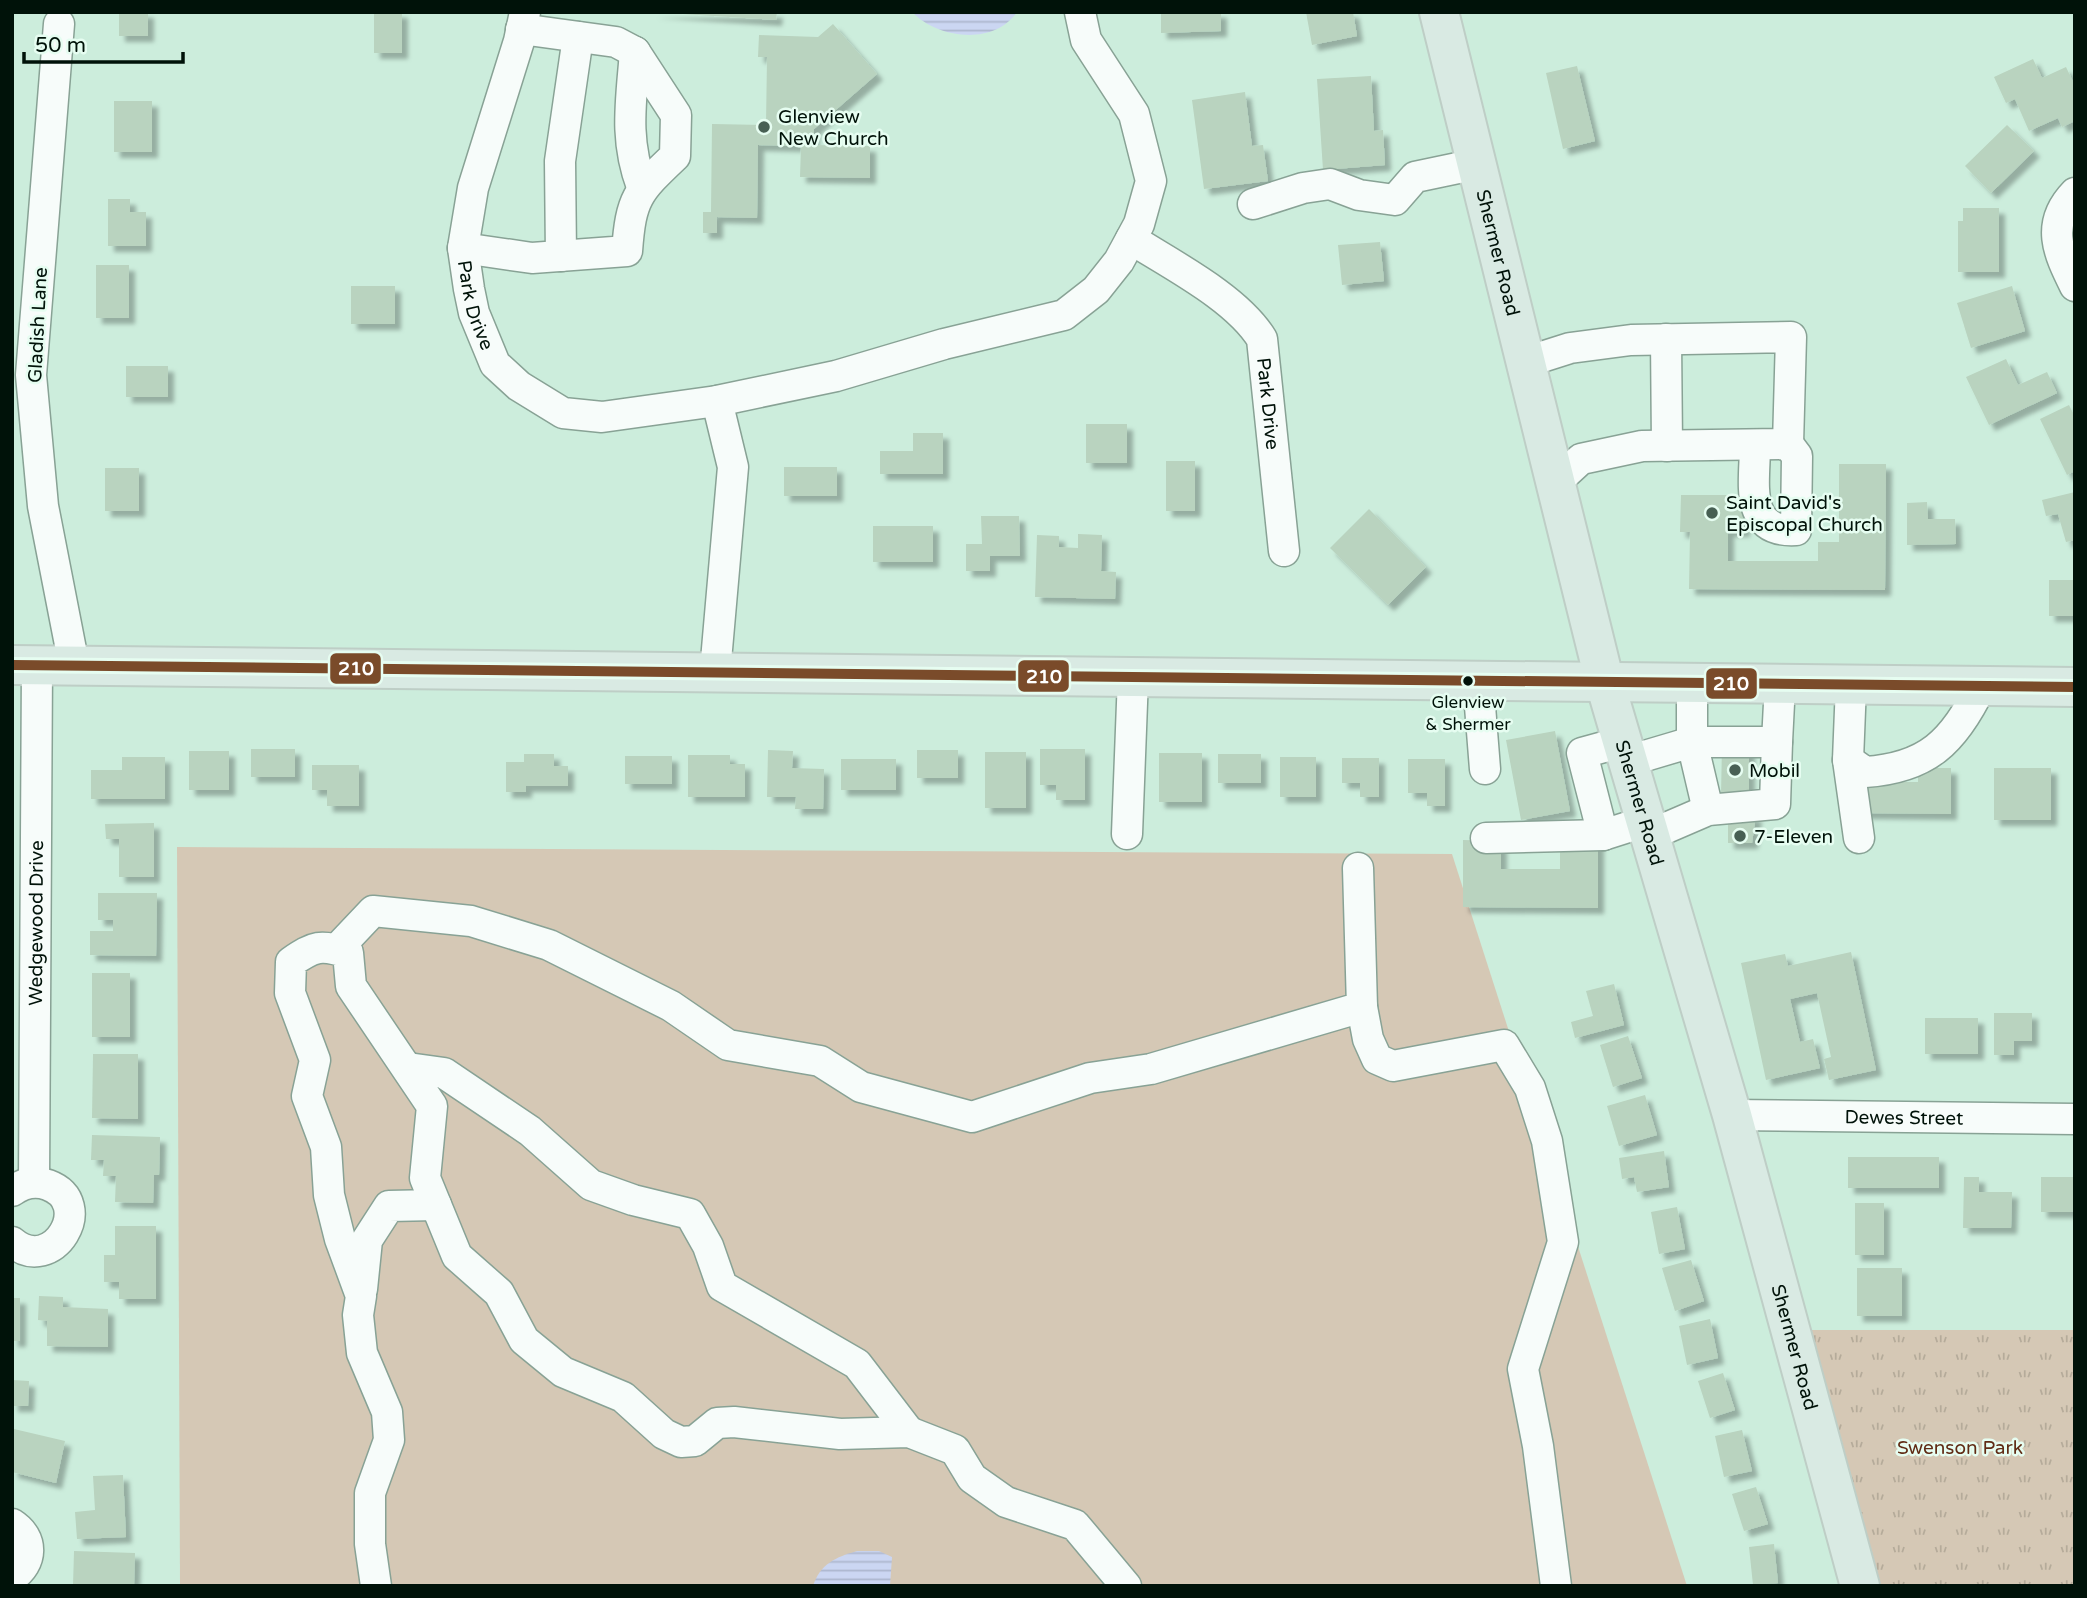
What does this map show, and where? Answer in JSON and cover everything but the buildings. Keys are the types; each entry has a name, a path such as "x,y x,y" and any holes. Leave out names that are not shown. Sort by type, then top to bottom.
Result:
{"main road":[{"name":"Shermer Road","path":"1439,12 1605,682 1732,1115 1860,1586"},
{"path":"24,665 2075,687"}],"street":[{"name":"Park Drive","path":"523,21 473,188 463,248 474,313 495,364 519,386 564,413 602,417 717,401 836,376 944,344 1064,314 1096,290 1119,261 1139,224 1151,181 1134,114 1086,40 1080,12"},
{"path":"463,248 532,258 626,251 629,218 642,187 675,156 676,115 635,52 616,42 578,37 523,21"},
{"name":"Gladish Lane","path":"59,24 32,375 43,506 74,664"},
{"path":"561,256 560,161 578,37"},
{"path":"635,52 629,125 631,158 642,187"},
{"path":"1253,204 1303,188 1330,184 1359,195 1395,200 1415,177 1477,164"},
{"path":"2075,193 2063,206 2055,232 2061,257 2075,286"},
{"name":"Park Drive","path":"1131,239 1223,299 1252,322 1262,339 1284,551"},
{"path":"1526,362 1570,348 1631,340 1791,337 1788,444 1797,456 1796,530 1780,531 1764,522 1755,507 1755,444"},
{"path":"1666,339 1667,446"},
{"path":"715,672 733,467 717,401"},
{"path":"1556,482 1581,459 1642,446 1788,444"},
{"name":"Wedgewood Drive","path":"12,1242 29,1250 43,1250 57,1243 68,1226 69,1212 65,1199 53,1186 23,1186 24,665"},
{"path":"1127,834 1133,677"},
{"path":"1478,681 1485,769"},
{"path":"1692,683 1692,742 1709,810"},
{"path":"1486,838 1604,835 1648,828 1709,810 1775,804 1780,684"},
{"path":"1851,685 1849,760 1859,838"},
{"path":"1849,760 1865,772 1896,770 1923,758 1949,737 1968,712 1980,686"},
{"path":"1593,795 1628,762 1692,742 1777,742"},
{"path":"1604,835 1582,753 1628,762"},
{"path":"1358,867 1362,1007 1368,1038 1377,1059 1393,1066 1504,1045 1530,1088 1547,1141 1563,1242 1522,1370 1540,1458 1556,1586"},
{"path":"337,949 373,911 471,921 549,946 671,1006 728,1045 820,1061 861,1087 972,1117 1090,1078 1151,1069 1362,1007"},
{"path":"361,1296 340,1239 329,1195 326,1147 307,1096 315,1060 290,993 291,962 308,950 326,946 348,953 351,986 432,1106 425,1178 457,1256 499,1293 524,1340 563,1372 623,1397 664,1434 681,1443 695,1441 717,1423 734,1422 840,1434 909,1432 955,1450 972,1478 1006,1502 1075,1525 1126,1586"},
{"path":"408,1068 444,1073 530,1131 590,1185 633,1200 690,1214 708,1246 722,1286 857,1364 909,1432"},
{"name":"Dewes Street","path":"1732,1115 2075,1119"},
{"path":"376,1586 370,1544 370,1493 389,1440 387,1412 362,1353 358,1314 366,1240 389,1206 436,1205"},
{"path":"12,1524 23,1532 29,1550 23,1568 12,1577"}],"green space":[{"path":"177,847 1452,854 1687,1586 180,1586"},
{"name":"Swenson Park","path":"1808,1330 2075,1330 2075,1586 1880,1586"}],"water":[{"path":"912,12 1017,12 1007,23 995,30 966,35 936,28"},
{"path":"857,1551 879,1551 892,1557 890,1586 813,1586 820,1572 830,1562"}],"transit line":[{"name":"210","path":"12,665 2075,687"}],"place":[{"name":"Glenview New Church","path":"764,127"},
{"name":"Saint David's Episcopal Church","path":"1712,513"},
{"name":"Glenview & Shermer","path":"1468,681"},
{"name":"Mobil","path":"1735,770"},
{"name":"7-Eleven","path":"1740,836"}]}
